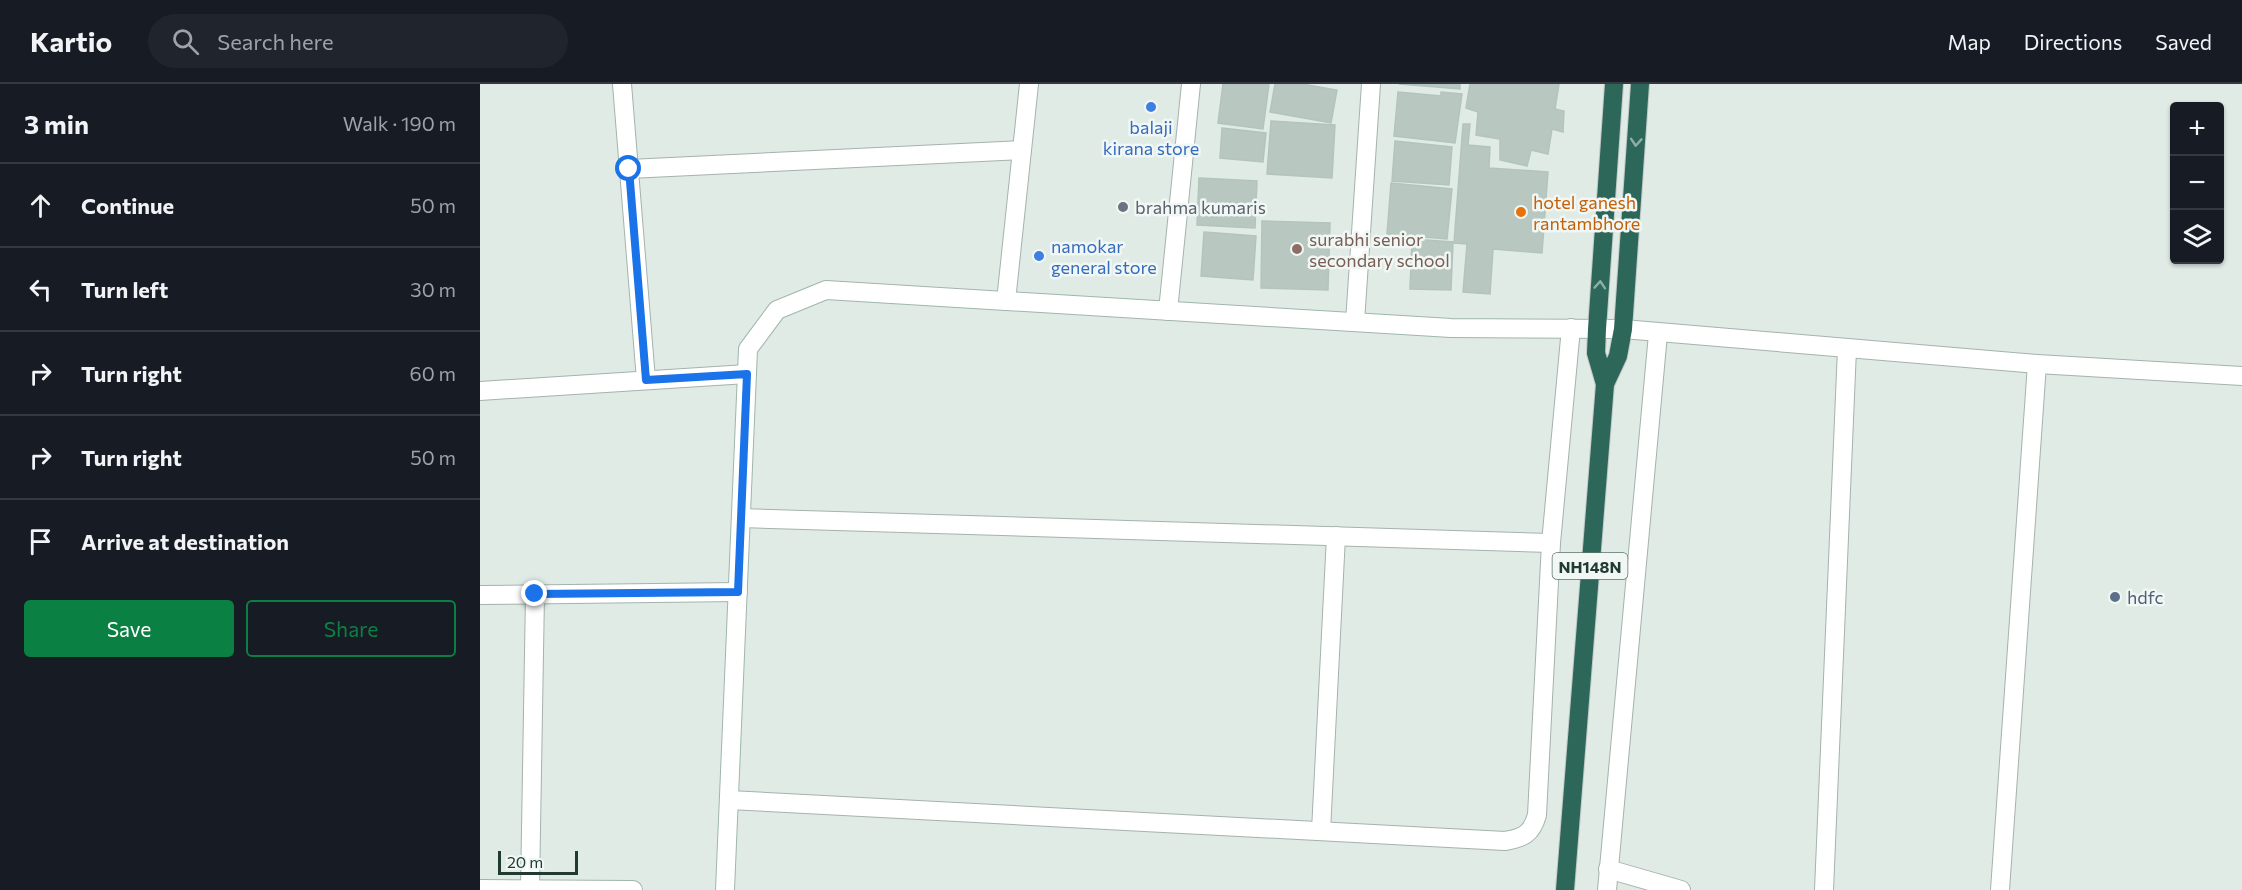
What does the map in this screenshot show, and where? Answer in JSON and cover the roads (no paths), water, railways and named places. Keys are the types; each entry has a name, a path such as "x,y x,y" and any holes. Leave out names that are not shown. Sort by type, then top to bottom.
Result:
{"highway":[{"name":"NH148N","path":"1605,384 1596,353 1614,84"},
{"name":"NH148N","path":"1565,890 1605,384 1618,356 1623,329 1640,84"}],"street":[{"path":"622,84 646,380"},
{"path":"1006,302 1029,84"},
{"path":"1168,311 1191,84"},
{"path":"1354,322 1371,84"},
{"path":"629,169 1022,150"},
{"path":"725,890 748,349 777,310 826,290 1451,328 1623,329 1658,334 2037,364 2242,376"},
{"path":"729,800 1505,841 1522,838 1533,828 1537,815 1551,543 1571,328"},
{"path":"1607,890 1658,334"},
{"path":"1824,890 1846,349"},
{"path":"2000,890 2037,364"},
{"path":"480,391 747,374"},
{"path":"741,518 1551,543"},
{"path":"1321,831 1336,536"},
{"path":"480,595 738,592"},
{"path":"530,889 535,594"},
{"path":"1608,868 1681,890"},
{"path":"480,889 633,890"}],"place":[{"name":"balaji kirana store","path":"1151,107"},
{"name":"brahma kumaris","path":"1123,207"},
{"name":"hotel ganesh rantambhore","path":"1521,212"},
{"name":"surabhi senior secondary school","path":"1297,249"},
{"name":"namokar general store","path":"1039,256"},
{"name":"hdfc","path":"2115,597"}]}
